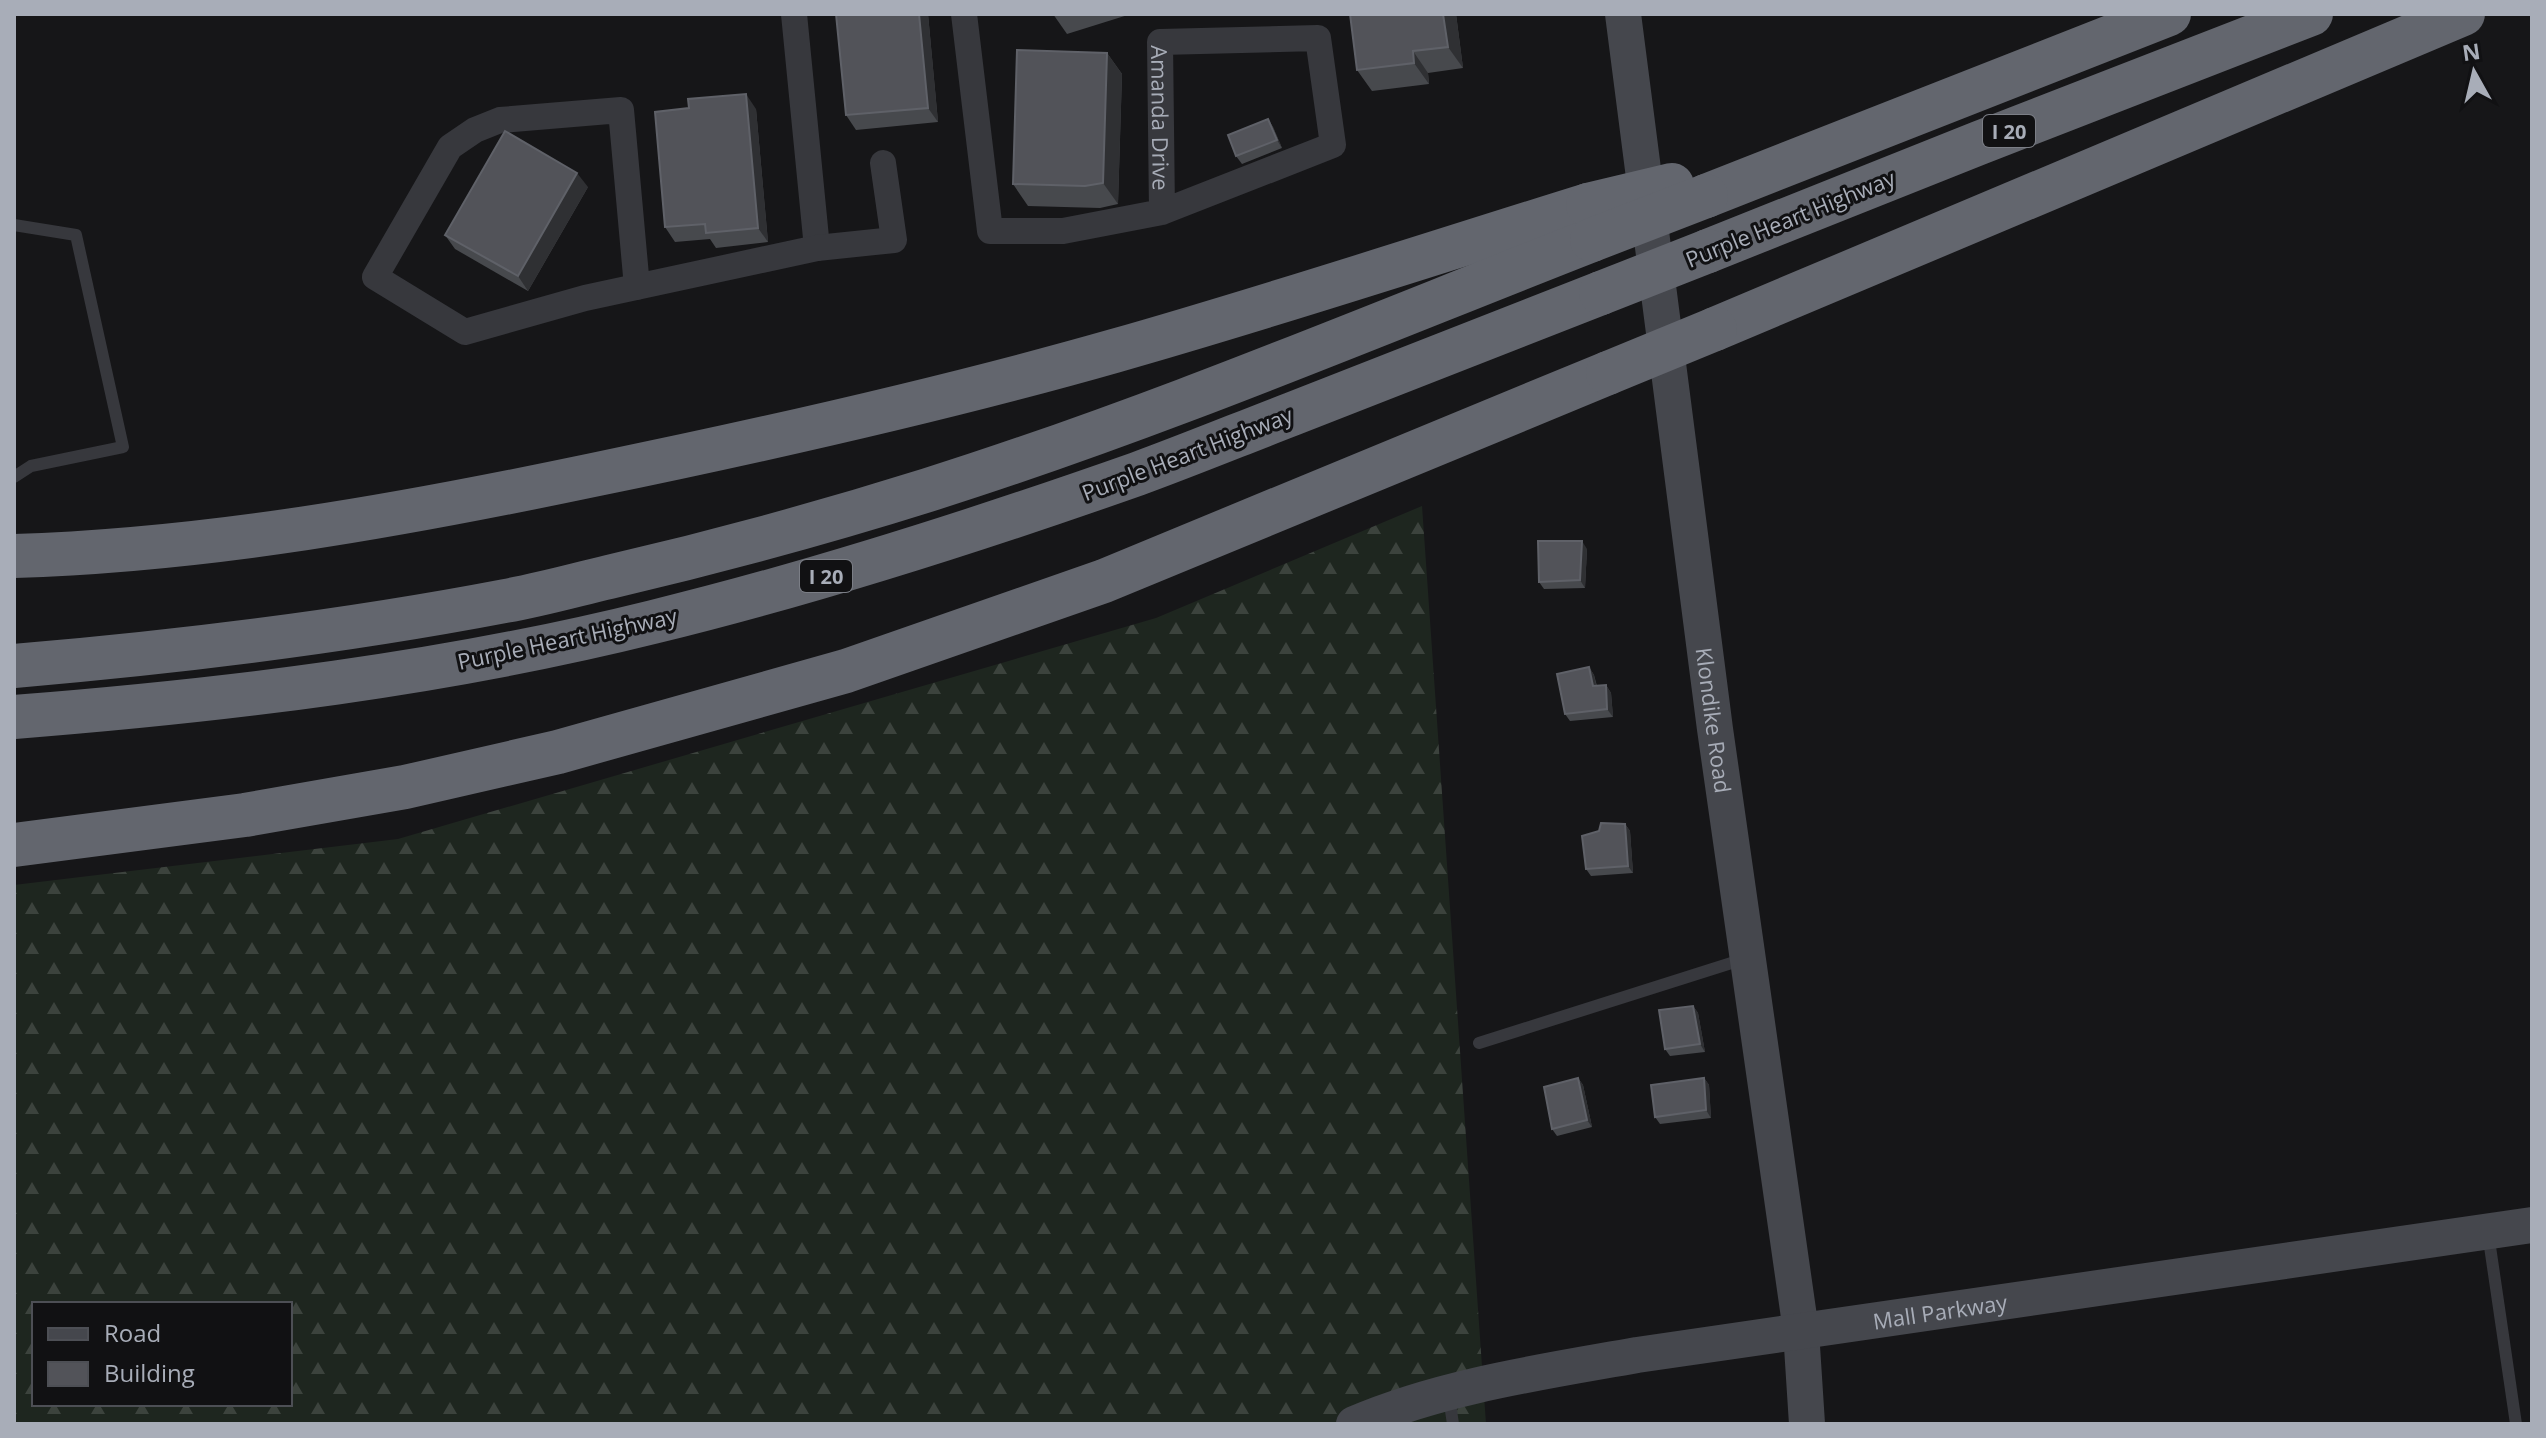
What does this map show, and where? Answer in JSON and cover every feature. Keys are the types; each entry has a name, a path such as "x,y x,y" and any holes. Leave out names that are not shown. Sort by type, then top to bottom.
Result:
{"highway":[{"name":"I 20","path":"14,666 246,642 478,606 651,568 926,491 1161,409 1590,222 1781,166 2169,14"},
{"name":"Purple Heart Highway","path":"14,717 247,696 363,679 651,623 783,588 1001,521 1141,472 2311,14"},
{"path":"14,845 245,815 405,787 558,752 846,671 1104,581 1715,329 2463,14"},
{"path":"14,556 193,543 357,520 503,494 827,425 1590,222"}],"street":[{"path":"794,14 817,248"},
{"name":"Amanda Drive","path":"964,14 990,231 1063,231 1162,212 1333,145 1318,38 1160,42 1162,212"},
{"name":"Klondike Road","path":"1623,14 1677,448 1801,1331 1807,1424"},
{"path":"637,287 621,110 500,120 475,130 450,147 375,277 465,332 585,298 637,287 817,248 894,240 883,163"},
{"name":"Mall Parkway","path":"1354,1424 1384,1411 1451,1409 1509,1378 1637,1355 2532,1225"}],"lane":[{"path":"14,225 76,235 123,447 31,466 14,477"},
{"path":"1479,1043 1747,958"},
{"path":"2487,1231 2516,1424"}],"green space":[{"path":"1422,506 1486,1424 14,1424 14,885 398,839 1156,618"}],"building":[{"path":"836,14 919,14 928,108 846,115"},
{"path":"1350,14 1443,14 1448,47 1413,51 1414,63 1357,70"},
{"path":"1017,50 1107,53 1103,183 1085,186 1013,184"},
{"path":"746,94 758,228 706,233 705,224 665,227 655,112 689,108 688,99"},
{"path":"1268,119 1277,140 1236,156 1228,135"},
{"path":"505,131 577,173 518,276 445,235"},
{"path":"1538,541 1582,541 1580,580 1539,582"},
{"path":"1589,667 1593,686 1606,685 1607,709 1565,714 1557,674"},
{"path":"1601,823 1625,824 1628,866 1586,869 1582,836 1599,831"},
{"path":"1693,1006 1700,1044 1665,1049 1659,1010"},
{"path":"1578,1078 1587,1120 1552,1129 1544,1087"},
{"path":"1704,1078 1706,1110 1655,1117 1651,1085"}]}
